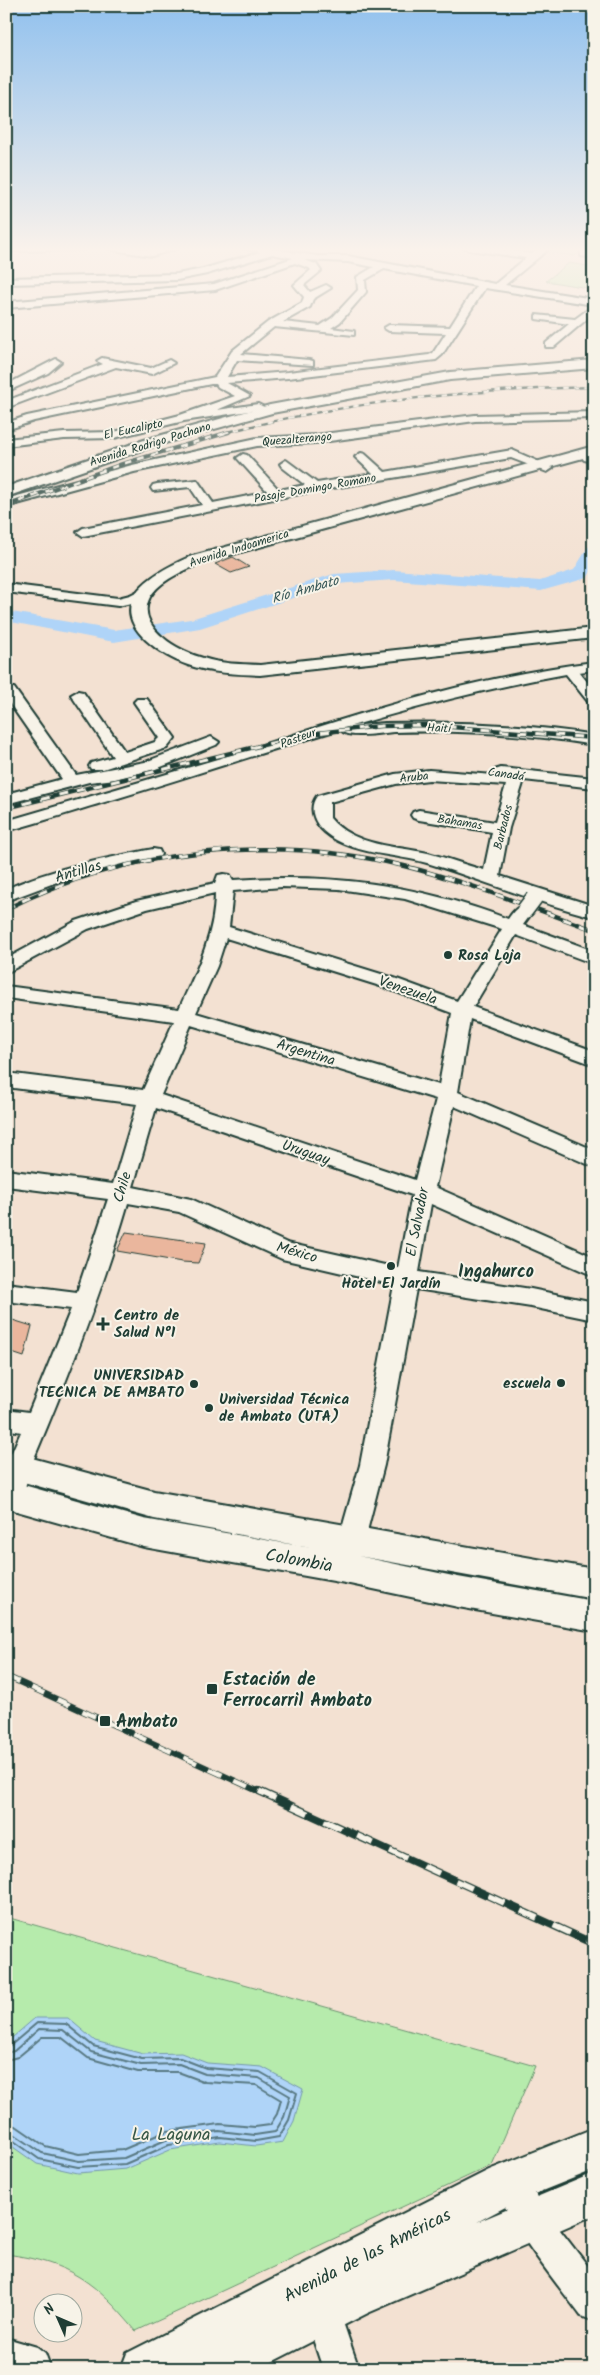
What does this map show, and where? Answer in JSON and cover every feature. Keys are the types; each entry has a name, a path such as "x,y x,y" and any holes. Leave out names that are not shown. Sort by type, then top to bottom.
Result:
{"main road":[{"name":"Avenida Rodrigo Pachano","path":"6,488 144,440 258,407 432,376 487,369 588,364"},
{"name":"Avenida Rodrigo Pachano","path":"6,492 139,446 270,409 450,376 588,364"},
{"name":"Avenida Indoamerica","path":"146,599 160,591 171,581 200,565 542,467 592,455"},
{"path":"146,599 139,618 145,630 156,640 195,661 224,668 260,670 293,664 594,627"},
{"path":"293,664 594,633"},
{"name":"Colombia","path":"10,1480 352,1539 463,1562 594,1584"},
{"name":"Colombia","path":"10,1480 144,1533 345,1568 458,1592 594,1616"},
{"name":"Avenida de las Américas","path":"143,2369 510,2182 594,2149"},
{"name":"Avenida de las Américas","path":"213,2369 253,2346 322,2312 594,2194"},
{"path":"6,2360 21,2363 29,2369"}],"street":[{"path":"88,358 152,371 169,364"},
{"path":"220,380 233,358"},
{"path":"244,358 309,363"},
{"path":"6,427 31,418 220,380 288,375 429,358"},
{"path":"6,389 28,380 56,362"},
{"path":"6,405 116,363"},
{"path":"184,418 244,396 222,385 220,380"},
{"name":"El Eucalipto","path":"6,443 64,436 114,435 184,418 258,407"},
{"name":"Quezalterango","path":"6,503 125,470 257,442 315,439 475,418 594,415"},
{"name":"Pasaje Domingo Romano","path":"83,532 210,507 512,454 542,467"},
{"path":"361,457 383,476"},
{"path":"243,458 277,495"},
{"path":"286,464 315,488"},
{"path":"157,488 193,482 210,507"},
{"path":"294,492 304,502"},
{"path":"163,516 172,526"},
{"path":"6,588 118,602 135,598 146,599"},
{"name":"Pasteur","path":"6,826 284,743 328,726 430,700 569,669 594,666"},
{"path":"569,669 594,700"},
{"path":"8,691 69,778"},
{"path":"78,695 122,760"},
{"path":"6,799 122,760 161,744 168,738 142,702"},
{"name":"Haití","path":"284,743 348,731 401,727 507,731 594,740"},
{"path":"69,778 150,766 177,757 211,742"},
{"name":"Canadá","path":"420,761 516,778 594,783"},
{"name":"Aruba","path":"491,879 428,858 361,844 347,839 325,824 320,807 323,799 335,794 395,779 438,775 516,778"},
{"name":"Barbados","path":"491,879 501,828 516,778"},
{"name":"Bahamas","path":"419,816 501,828"},
{"name":"Antillas","path":"6,896 67,874 153,854"},
{"path":"6,952 68,918 134,897 224,882 312,875 377,881 525,909 594,912"},
{"path":"491,879 525,909 594,958"},
{"path":"6,967 82,925 142,905 224,882"},
{"name":"Chile","path":"10,1480 37,1424 62,1365 101,1258 148,1098 208,966 220,930 224,903 224,882"},
{"path":"525,909 594,948"},
{"name":"El Salvador","path":"352,1539 372,1465 423,1191 447,1095 462,1009 525,909"},
{"name":"Venezuela","path":"220,930 387,982 594,1058"},
{"name":"Argentina","path":"6,992 184,1016 447,1095 594,1159"},
{"name":"Uruguay","path":"6,1080 148,1098 423,1191 594,1267"},
{"name":"México","path":"6,1178 120,1193 183,1205 282,1250 406,1279 531,1298 594,1311"},
{"path":"6,1292 84,1302"},
{"path":"6,1419 37,1424"},
{"path":"510,2182 531,2220 594,2303"},
{"path":"322,2312 341,2369"}],"green space":[{"name":"La Laguna","path":"6,1917 535,2066 492,2165 136,2331 94,2287 65,2269 29,2258 6,2254"}],"water":[{"path":"35,2018 68,2018 95,2041 143,2054 181,2053 207,2063 262,2067 303,2089 294,2121 283,2142 256,2146 220,2142 170,2150 126,2169 78,2173 37,2164 6,2142 6,2043"}],"building":[{"path":"233,557 249,567 231,573 215,564"},
{"path":"126,1232 206,1243 198,1263 182,1262 117,1251"},
{"path":"6,1318 32,1326 24,1357 6,1351"}],"waterway":[{"name":"Río Ambato","path":"6,616 114,636 194,624 334,579 394,575 541,586 581,574 594,551"}],"railway":[{"path":"224,433 315,413 408,399 454,394 594,387"},
{"path":"6,506 122,464 229,432"},
{"path":"6,808 308,734 381,726 426,725 594,738"},
{"path":"6,909 52,888 100,872 150,860 252,849 354,856 404,866 476,887 594,930"},
{"path":"6,1676 262,1793"},
{"path":"259,1791 594,1944"}],"place":[{"name":"Rosa Loja","path":"448,955"},
{"name":"Hotel El Jardín","path":"391,1266"},
{"name":"Centro de Salud N°1","path":"103,1324"},
{"name":"escuela","path":"561,1383"},
{"name":"UNIVERSIDAD TECNICA DE AMBATO","path":"194,1384"},
{"name":"Universidad Técnica de Ambato (UTA)","path":"209,1408"},
{"name":"Estación de Ferrocarril Ambato","path":"212,1689"},
{"name":"Ambato","path":"105,1721"}],"district":[{"name":"Ingahurco","path":"496,1271"}]}
